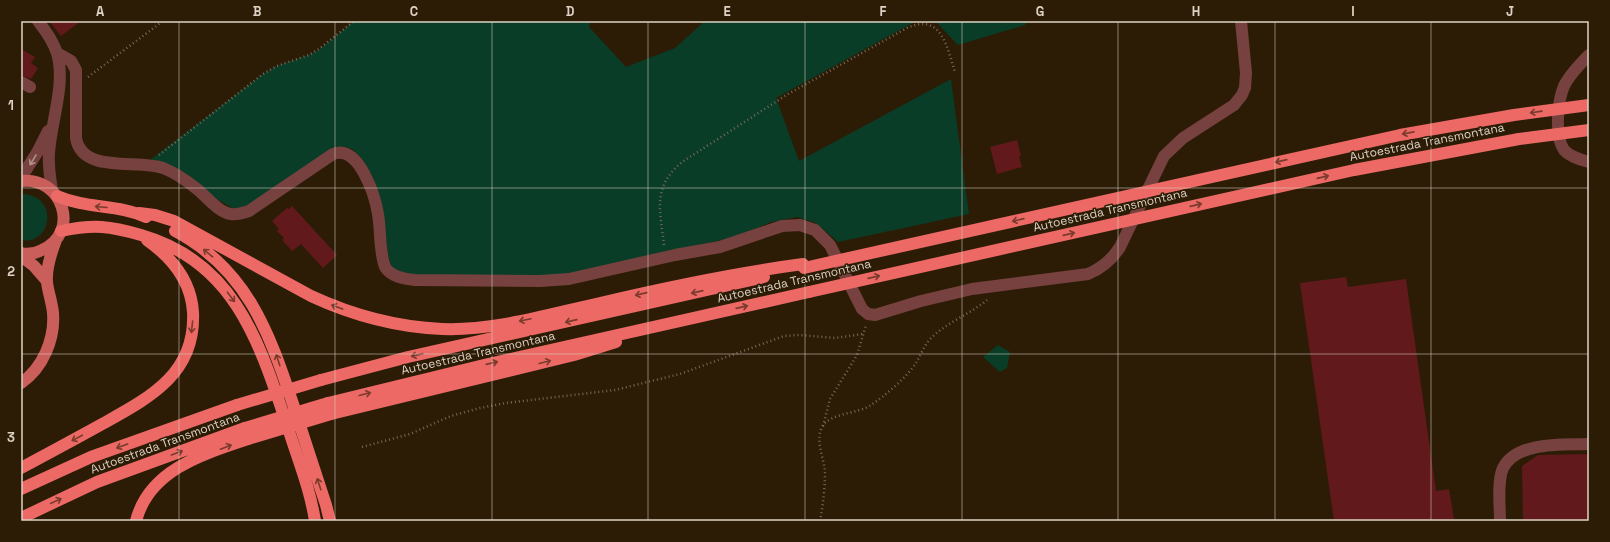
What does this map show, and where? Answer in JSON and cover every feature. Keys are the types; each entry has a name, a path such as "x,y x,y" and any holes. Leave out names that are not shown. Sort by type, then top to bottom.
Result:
{"highway":[{"name":"Autoestrada Transmontana","path":"21,490 91,457 237,405 321,380 408,357 803,266 856,256 1400,135 1514,115 1589,105"},
{"name":"Autoestrada Transmontana","path":"21,518 97,482 246,434 435,376 1354,170 1504,141 1589,130"},
{"path":"54,193 72,202 84,205 124,210 139,214 183,235 209,253 237,282 254,308 275,350 330,521"},
{"path":"139,214 155,215 174,221 311,296 334,306 389,322 437,329 472,328 513,322 700,280 803,266"},
{"path":"59,235 93,226 113,228 164,242 187,255 218,282 241,311 251,329 270,373 305,480 315,521"},
{"path":"21,468 144,401 164,385 184,358 190,343 193,325 193,308 186,284 179,270 162,252 145,239 130,232"},
{"path":"136,521 141,506 149,493 158,482 172,470 246,434"}],"main road":[{"path":"21,181 37,182 54,193 62,207 64,219 50,258 47,281 53,313 51,335 47,349 39,364 30,376 21,383"},
{"path":"21,254 37,252 48,248 59,235"},
{"path":"21,254 47,281"}],"street":[{"path":"38,21 52,41 57,53 59,80 48,160 54,193"},
{"path":"57,53 71,61 77,75 75,131 77,144 84,154 96,161 142,164 159,167 174,173 190,183 222,210 235,215 244,213 253,208 333,154 339,152 353,158 358,164 374,198 378,214 384,267 390,273 404,279 554,281 570,279 666,257 732,244 786,225 795,224 815,230 830,245 863,312 878,315 972,289 1088,274 1097,270 1111,260 1120,247 1164,156 1182,138 1234,105 1242,95 1246,73 1241,21"},
{"path":"1589,55 1573,72 1564,86 1560,101 1558,122 1564,150 1577,158 1589,162"},
{"path":"21,178 38,151 54,115"},
{"path":"1500,521 1500,483 1503,469 1512,457 1526,450 1552,445 1589,444"}],"path":[{"path":"77,85 163,21"},
{"path":"142,164 163,152 263,74 277,66 319,50 354,21"},
{"path":"666,257 660,199 662,186 670,174 682,162 781,98 919,23 932,25 942,35 955,72"},
{"path":"822,427 835,417 866,408 881,397 909,372 916,363 926,343 932,337 977,308 994,293 998,285"},
{"path":"820,521 824,486 824,466 820,440 822,427 828,402 855,360 868,314"},
{"path":"362,447 410,434 451,416 480,408 506,403 615,390 680,374 784,336 799,335 836,338 863,334"}],"green space":[{"path":"354,21 590,21 589,27 626,67 675,48 705,21 916,21 776,98 799,161 951,79 969,214 838,242 816,223 797,217 771,222 737,237 668,251 581,273 541,277 433,278 402,273 392,268 388,254 384,217 379,195 364,161 351,149 343,147 332,148 249,206 234,209 150,160 263,74 277,66 319,50"},
{"path":"935,21 1027,21 1025,25 958,45"},
{"path":"21,194 33,196 42,202 46,210 47,219 45,228 40,235 32,240 21,240"},
{"path":"998,345 1010,352 1007,368 1000,372 983,357"}],"building":[{"path":"49,21 81,21 61,36"},
{"path":"21,49 35,57 31,63 38,68 31,79 21,75"},
{"path":"1017,140 1022,167 997,174 990,147"},
{"path":"292,206 337,255 323,268 301,244 292,251 282,240 284,238 277,231 279,229 272,221 287,208 289,209"},
{"path":"1346,277 1348,287 1406,279 1436,491 1449,489 1454,519 1441,521 1334,521 1300,283"},
{"path":"1589,454 1589,521 1523,521 1522,466 1538,455"}]}
